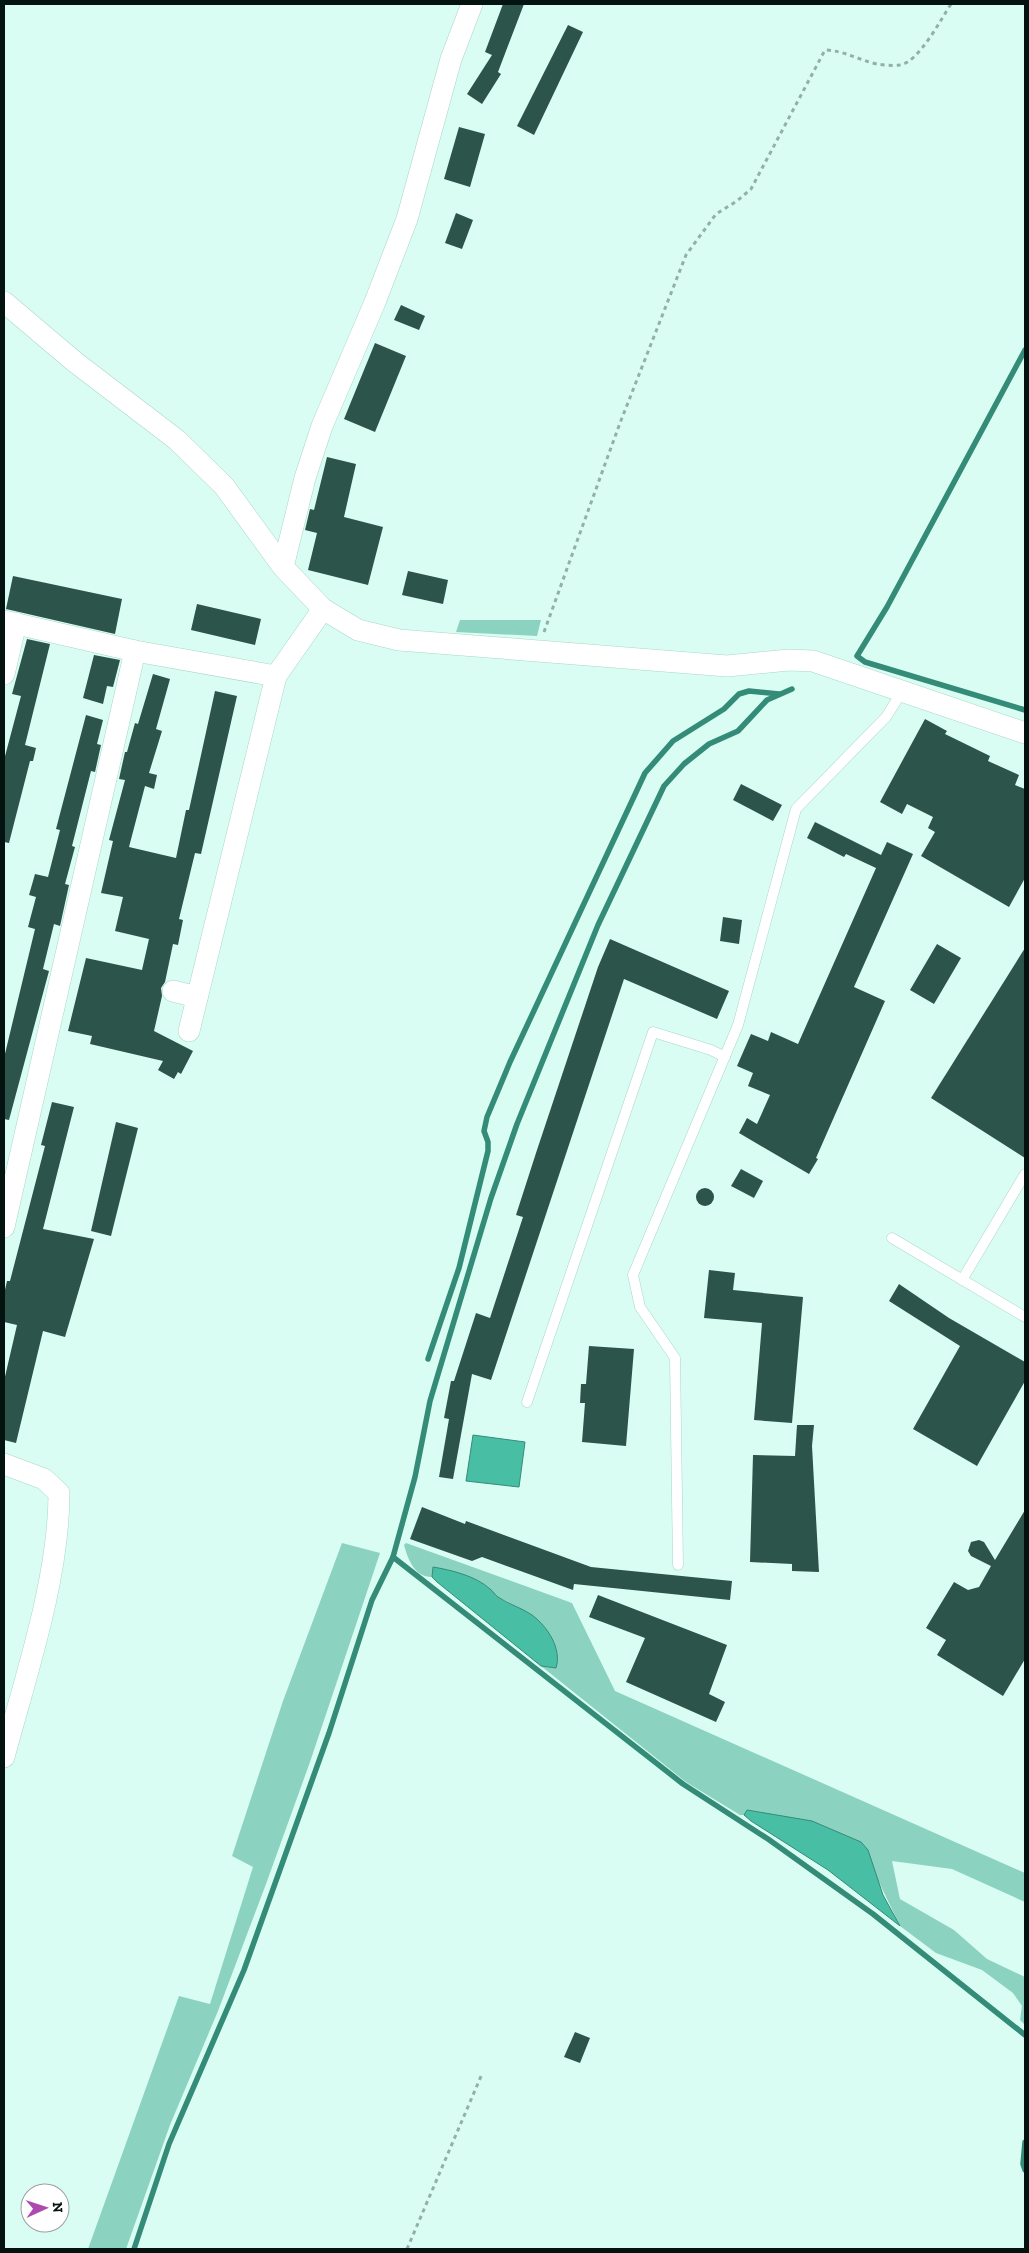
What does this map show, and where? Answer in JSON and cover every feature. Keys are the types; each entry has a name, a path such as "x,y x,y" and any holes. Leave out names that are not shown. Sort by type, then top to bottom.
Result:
{"street":[{"path":"283,567 305,478 322,426 376,302 407,219 451,59 472,4"},
{"path":"4,302 75,362 177,440 224,486 283,567 323,609 358,630 399,640 727,666 789,660 813,661 1025,733"},
{"path":"189,1031 276,676 323,609"},
{"path":"4,674 10,622 135,651 276,676"},
{"path":"4,1227 135,651"},
{"path":"173,991 197,997"},
{"path":"4,1464 44,1478 59,1493 59,1516 43,1611 4,1757"}],"lane":[{"path":"678,1565 675,1358 640,1307 633,1275 738,1025 796,809 886,717 903,690"},
{"path":"528,1402 654,1032 711,1050 725,1057"},
{"path":"962,1280 1025,1174"},
{"path":"892,1238 1025,1317"}],"path":[{"path":"539,652 548,617 565,571 686,255 716,214 737,201 751,189 825,50 840,50 877,64 901,66 912,59 922,47 951,4"},
{"path":"407,2249 482,2074"}],"shaded area":[{"path":"460,620 541,620 537,636 456,632"},
{"path":"473,1435 525,1442 519,1487 466,1481"},
{"path":"342,1543 380,1553 310,1762 218,2011 170,2125 126,2249 88,2249 179,1996 210,2004 253,1867 232,1856 283,1701"},
{"path":"406,1543 572,1603 615,1691 1025,1873 1025,1902 952,1869 892,1861 900,1899 954,1930 987,1959 1025,1977 1025,2025 1020,2020 1022,2006 1013,1993 982,1970 936,1953 900,1926 878,1880 762,1813 747,1810 744,1815 740,1815 686,1782 541,1666 556,1668 532,1615 498,1597 489,1588 432,1570 432,1577 421,1574 416,1571 410,1561 404,1545"},
{"path":"433,1567 478,1580 497,1596 532,1615 552,1639 557,1653 556,1668 541,1666 437,1582 432,1577"},
{"path":"747,1810 812,1821 861,1842 868,1850 883,1895 900,1926 828,1870 751,1821 744,1815"}],"building":[{"path":"503,4 524,4 498,72 501,74 482,104 467,94 492,55 485,52"},
{"path":"568,25 583,32 534,135 517,126"},
{"path":"459,127 485,134 470,187 444,179"},
{"path":"456,213 473,220 462,249 445,243"},
{"path":"401,305 425,316 419,330 394,320"},
{"path":"375,343 406,356 375,432 344,419"},
{"path":"327,457 356,464 344,517 383,527 368,585 308,570 317,533 305,530 310,509 314,510"},
{"path":"408,571 448,580 443,604 402,595"},
{"path":"13,576 122,599 115,634 6,609"},
{"path":"197,604 261,619 255,645 191,630"},
{"path":"27,639 50,644 25,745 36,748 33,761 30,761 9,843 4,842 4,760 21,696 12,694"},
{"path":"94,655 120,660 113,687 107,686 103,704 83,698"},
{"path":"153,674 170,679 156,729 162,731 149,773 157,775 154,789 145,786 129,847 176,858 186,810 189,810 215,691 237,696 201,854 195,853 179,919 183,920 178,945 173,944 165,982 161,988 162,996 154,1031 193,1051 181,1074 178,1072 174,1079 158,1070 163,1061 90,1044 92,1036 68,1031 86,958 142,970 149,939 115,931 123,897 101,893 113,841 109,840 125,780 119,779 125,752 127,752 135,723 138,724"},
{"path":"86,715 103,720 97,744 101,745 95,772 91,771 72,846 75,847 65,884 69,885 60,926 54,924 43,969 49,971 9,1120 4,1119 4,1058 35,929 28,927 36,897 29,895 35,874 48,877 60,830 56,829"},
{"path":"925,719 947,731 945,734 990,756 988,761 1019,775 1015,785 1025,789 1025,878 1009,907 921,856 935,832 928,828 933,817 907,804 902,814 880,802"},
{"path":"741,784 782,805 773,821 733,800"},
{"path":"815,822 881,855 887,842 913,854 854,987 885,1001 816,1158 818,1159 809,1174 739,1133 747,1118 757,1124 770,1095 748,1086 753,1073 737,1066 751,1034 768,1041 771,1032 798,1044 876,868 846,854 844,857 807,838"},
{"path":"723,917 742,920 739,944 720,941"},
{"path":"610,939 729,991 717,1019 624,979 491,1380 472,1374 453,1479 439,1477 449,1419 444,1418 451,1381 454,1381 476,1313 490,1318 523,1217 516,1215 598,967"},
{"path":"937,944 961,958 934,1004 910,990"},
{"path":"1025,948 1025,1158 931,1098"},
{"path":"52,1102 74,1107 43,1229 94,1239 65,1337 43,1331 16,1443 4,1440 4,1381 17,1325 4,1322 4,1294 7,1281 10,1281 45,1146 41,1145"},
{"path":"116,1122 138,1128 111,1236 91,1231"},
{"path":"741,1169 763,1181 754,1198 731,1186"},
{"path":"705,1188 711,1191 714,1197 711,1203 705,1206 699,1203 696,1197 699,1191"},
{"path":"709,1270 735,1273 733,1290 803,1297 792,1423 754,1420 762,1323 704,1318"},
{"path":"899,1284 949,1318 1025,1362 1025,1381 977,1466 913,1429 960,1346 889,1301"},
{"path":"589,1346 634,1349 626,1446 582,1442 585,1403 580,1403 581,1384 586,1384"},
{"path":"797,1425 814,1425 812,1446 819,1572 792,1571 792,1564 750,1562 753,1455 795,1456"},
{"path":"422,1507 465,1524 466,1521 591,1567 732,1581 730,1600 574,1584 573,1590 482,1557 472,1561 410,1539"},
{"path":"1025,1510 1025,1659 1003,1696 937,1655 946,1640 926,1628 954,1582 968,1590 979,1587 991,1566 971,1556 968,1551 971,1542 979,1540 984,1542 995,1560"},
{"path":"598,1595 727,1645 709,1694 725,1702 716,1722 626,1682 645,1638 589,1617"},
{"path":"575,2032 590,2038 580,2063 564,2057"}],"waterway":[{"path":"1025,350 887,607 857,656 865,662 1025,710"},
{"path":"792,689 767,700 738,731 709,744 684,764 664,786 598,925 517,1124 491,1198 430,1401 415,1477 393,1557 683,1784 768,1839 873,1914 1025,2035"},
{"path":"428,1359 459,1268 488,1151 488,1142 484,1131 487,1117 510,1062 645,773 673,741 724,709 739,694 749,691 779,694"},
{"path":"134,2249 169,2144 244,1970 329,1733 372,1600 393,1557"},
{"path":"1025,2142 1023,2164 1025,2170"}]}
